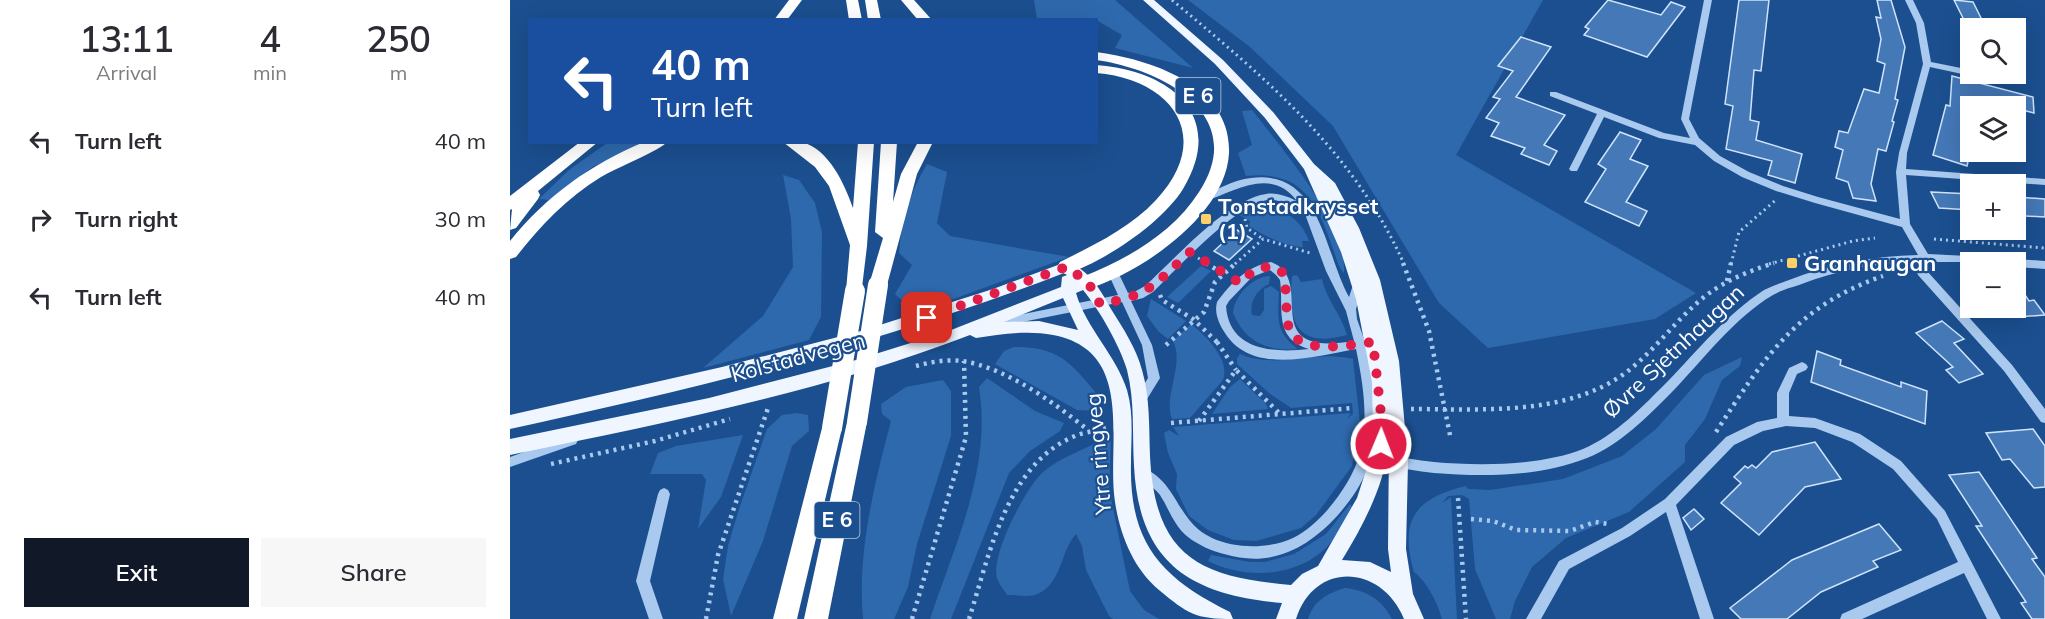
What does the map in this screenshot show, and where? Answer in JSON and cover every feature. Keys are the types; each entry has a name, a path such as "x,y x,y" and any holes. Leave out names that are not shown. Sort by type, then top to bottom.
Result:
{"highway":[{"path":"782,18 796,0"},
{"path":"852,0 856,18"},
{"path":"871,0 875,18"},
{"path":"906,0 924,18"},
{"name":"E 6","path":"1088,282 1113,273 1150,250 1203,200 1215,178 1219,156 1216,124 1197,95 1170,75 1149,66 1098,56"},
{"name":"E 6","path":"1066,267 1116,240 1163,202 1176,187 1191,154 1191,122 1182,106 1170,94 1121,71 1098,69"},
{"path":"510,204 588,144"},
{"path":"510,253 538,218 574,186 610,163 655,144"},
{"path":"794,144 828,169 843,198 846,219 860,248"},
{"name":"E 6","path":"786,619 832,428 855,291 860,248 866,144"},
{"name":"E 6","path":"816,619 857,422 878,285 888,183 889,144"},
{"name":"E 6","path":"878,285 900,200 909,174 925,144"},
{"path":"510,224 544,179"}],"main road":[{"path":"1148,0 1219,62 1269,114 1309,166 1330,186 1352,228 1373,280 1374,342 1381,414 1363,504 1326,569"},
{"path":"1309,166 1317,190 1339,229 1359,282 1374,342 1394,384 1399,462 1397,549 1404,597 1414,619"},
{"name":"Ytre ringveg","path":"1066,267 1088,282 1128,352 1134,369 1139,401 1143,474 1148,510 1156,532 1173,557 1198,577 1219,585 1254,593 1294,595"},
{"name":"Ytre ringveg","path":"1066,267 1067,290 1113,373 1123,410 1123,493 1125,516 1133,540 1150,570 1173,592 1223,619"},
{"name":"Kolstadvegen","path":"510,422 701,378 888,331 1066,267"},
{"name":"Kolstadvegen","path":"510,447 600,429 810,378 958,334 1088,282"},
{"name":"Ytre ringveg","path":"958,334 1018,326 1053,327 1069,331 1100,353"},
{"path":"1286,619 1294,595 1308,579 1326,569 1347,566 1369,570 1388,580 1404,597"}],"street":[{"path":"1708,0 1685,119 1688,130 1706,153 1731,168 1785,191 1905,224"},
{"path":"1909,0 1920,23 1927,64 1903,153 1901,172 1905,224 1924,256 1922,272 2008,368 2045,418"},
{"path":"1927,64 1960,71"},
{"path":"1553,94 1662,136 1697,142"},
{"path":"1574,169 1601,114"},
{"path":"1901,172 2045,182"},
{"path":"1203,200 1253,181 1278,181 1297,192 1310,212 1333,274 1351,311 1374,342 1332,347 1313,353 1285,355 1259,353 1246,348 1237,341 1224,324 1221,313 1221,305 1240,283 1262,267 1271,266 1278,269 1285,280 1288,327 1293,335 1311,345 1332,347"},
{"path":"958,334 1017,317 1126,300 1149,289 1235,211 1254,200 1277,197 1310,212"},
{"name":"Øvre Sjetnhaugan","path":"1371,462 1399,462 1417,466 1513,467 1539,465 1585,454 1650,407 1730,324 1769,292 1827,269 1924,256 1960,259"},
{"path":"2026,264 2045,265"},
{"name":"Ytre ringveg","path":"1113,273 1147,345 1154,378 1139,401"},
{"path":"1351,311 1359,282"},
{"path":"1783,422 1783,393 1793,371 1802,367"},
{"path":"1533,619 1564,565 1626,532 1669,503 1730,441 1761,426 1783,422 1815,423 1856,438 1897,465 1941,515 1994,619"},
{"path":"510,462 525,459 600,429"},
{"path":"1143,474 1164,489 1178,518 1194,535 1217,547 1238,552 1262,552 1295,544 1314,531 1341,503 1371,462"},
{"path":"656,619 643,581 664,494"},
{"path":"1669,503 1707,619"},
{"path":"1847,619 1965,566"}],"path":[{"path":"1726,281 1739,232 1785,191"},
{"path":"1241,218 1247,221 1247,228 1263,239"},
{"path":"1410,409 1504,410 1560,402 1608,383 1634,366 1656,347 1698,301 1726,281 1853,241 1875,238"},
{"path":"1934,239 2045,248"},
{"path":"1190,252 1240,283"},
{"path":"1714,435 1766,357 1802,317 1849,285 1887,274"},
{"path":"1166,288 1160,294 1162,300 1193,319 1219,344"},
{"path":"912,619 922,594 966,437 964,361"},
{"path":"905,370 924,364 964,361 982,365 1071,416 1088,430"},
{"path":"1199,421 1236,369 1280,413"},
{"path":"756,411 779,405"},
{"path":"706,619 718,555 768,408"},
{"path":"1171,423 1353,408"},
{"path":"1446,409 1450,440"},
{"path":"543,466 655,441 734,418"},
{"path":"969,619 1005,512 1021,480 1043,456 1088,430 1111,428"},
{"path":"1458,498 1466,619"},
{"path":"1471,519 1493,521 1516,530 1570,531 1595,522 1626,532"}],"shaded area":[{"path":"1034,0 1115,0 1193,68 1115,48 1122,35 1098,21 1098,18 1037,18"},
{"path":"1188,0 1543,0 1456,155 1696,293 1655,319 1488,348 1439,303 1333,126 1250,47"},
{"path":"1252,110 1295,165 1324,210 1335,232 1342,254 1344,273 1339,266 1321,217 1304,193 1294,184 1281,178 1265,175 1246,176 1238,153 1252,145 1242,111"},
{"path":"606,144 646,144 594,166 549,200 539,199 569,170"},
{"path":"927,164 947,172 937,223 950,236 1069,257 915,313 895,294 912,265 899,253 900,241 912,195"},
{"path":"783,175 799,180 815,203 822,232 821,317 809,340 703,368 763,316 793,267 791,219"},
{"path":"1262,206 1277,209 1291,216 1302,227 1309,241 1302,241 1303,247 1282,243 1249,226 1250,221 1239,215"},
{"path":"1201,266 1211,271 1178,303 1167,297"},
{"path":"1297,275 1301,282 1322,279 1347,335 1316,338 1298,328 1294,318 1291,292 1292,276"},
{"path":"1270,276 1269,284 1261,289 1253,301 1252,315 1260,316 1264,310 1264,289 1271,286 1279,292 1279,317 1285,337 1298,349 1277,349 1259,343 1244,331 1233,313 1237,300 1251,283"},
{"path":"1151,299 1186,321 1168,339 1159,332 1147,316"},
{"path":"1191,324 1209,341 1220,356 1224,372 1223,380 1190,418 1172,419 1170,400 1177,360 1173,341"},
{"path":"1014,347 1044,350 1065,361 1083,377 1101,399 1097,411 1077,410 995,364 1004,351"},
{"path":"1240,354 1268,360 1325,356 1353,359 1360,423 1352,466 1316,515 1301,528 1256,541 1234,540 1208,530 1189,516 1176,489 1177,474 1168,453 1164,433 1169,430 1179,436 1173,427 1351,413 1347,419 1353,414 1352,403 1291,408 1269,393 1237,364"},
{"path":"1742,357 1740,366 1722,380 1705,419 1685,445 1685,462 1629,512 1566,538 1532,567 1515,601 1510,619 1496,619 1475,569 1469,499 1462,495 1448,496 1442,503 1451,497 1457,619 1442,619 1431,592 1414,572 1410,554 1410,525 1415,514 1423,505 1434,497 1466,486 1468,489 1490,490 1563,479 1622,456 1656,429 1704,375"},
{"path":"987,378 1035,411 1064,423 1060,431 1030,451 1009,473 951,619 930,619 960,534 976,476 982,417 979,387"},
{"path":"1240,379 1266,404 1268,409 1212,414 1230,387"},
{"path":"943,380 951,391 951,436 917,544 908,587 894,619 863,619 862,569 868,519 891,421 882,414 881,404 906,387"},
{"path":"797,413 808,415 809,431 792,446 763,541 731,616 723,579 728,546 739,509 767,429 782,415"},
{"path":"1111,434 1109,489 1130,591 1144,610 1159,619 1113,619 1109,616 1086,570 1082,546 1076,534 1051,584 1032,596 1007,595 997,578 996,568 1011,522 1028,492 1049,467 1096,443 1099,445"},
{"path":"743,435 721,497 698,529 706,480 702,474 650,474 658,453 676,446"},
{"path":"1350,504 1353,508 1333,540 1307,562 1275,572 1257,573 1240,571 1208,561 1211,555 1250,562 1265,562 1294,554 1326,534"},
{"path":"1345,588 1373,597 1392,619 1308,619 1317,603 1333,592"}],"building":[{"path":"1608,0 1661,15 1671,2 1685,7 1647,57 1584,35 1589,29 1585,27"},
{"path":"1739,0 1769,0 1761,71 1754,70 1750,120 1759,122 1756,140 1802,154 1795,183 1768,175 1772,161 1726,149 1733,106 1725,104"},
{"path":"1877,0 1891,0 1905,47 1895,99 1898,100 1892,121 1894,122 1886,151 1878,149 1871,184 1876,201 1853,198 1848,182 1836,178 1843,150 1835,147 1839,131 1848,133 1864,89 1879,93 1885,64 1877,61 1881,39 1876,17 1881,18"},
{"path":"1954,0 1973,2 1981,18 1963,18"},
{"path":"1521,37 1551,47 1516,97 1565,115 1544,145 1557,151 1549,165 1521,154 1525,148 1491,136 1499,123 1486,118 1500,99 1493,97 1513,71 1498,66"},
{"path":"1952,76 1960,78 1960,84 1983,84 2033,97 2034,113 2026,111 2026,96 1960,96 1960,162 1968,162 1967,166 1933,155 1946,105 1950,106"},
{"path":"1620,132 1641,140 1630,159 1648,166 1626,202 1647,211 1639,226 1585,202 1606,169 1598,164"},
{"path":"1931,192 1960,193 1960,209 1939,208"},
{"path":"2026,198 2045,199 2045,217 2026,216"},
{"path":"1237,230 1252,239 1229,260 1214,251"},
{"path":"2026,296 2029,301 2034,300 2045,315 2026,316"},
{"path":"1942,321 1964,339 1954,343 1983,374 1959,383 1946,370 1953,367 1916,333"},
{"path":"1817,351 1841,360 1840,365 1901,387 1901,382 1927,391 1925,424 1811,382"},
{"path":"2033,429 2045,446 2045,487 2034,488 2010,459 2002,460 1986,433"},
{"path":"1815,442 1841,479 1805,487 1759,535 1721,503 1741,483 1734,477 1745,466 1748,468 1752,465 1756,468 1772,452"},
{"path":"1979,472 2037,558 2032,559 2045,577 2045,619 2032,619 2021,603 2026,602 1976,526 1982,526 1949,475"},
{"path":"1694,509 1704,519 1691,530 1683,518"},
{"path":"1879,524 1901,550 1873,561 1878,567 1821,592 1787,619 1741,619 1730,608 1792,560"}],"place":[{"name":"Tonstadkrysset (1)","path":"1206,219"},
{"name":"Granhaugan","path":"1792,263"}],"route":[{"path":"927,318 1066,267 1088,282 1100,304 1126,300 1139,295 1149,289 1190,252 1240,283 1254,270 1271,266 1282,272 1285,280 1288,327 1300,341 1311,345 1332,347 1373,342 1379,384 1381,444"}]}
